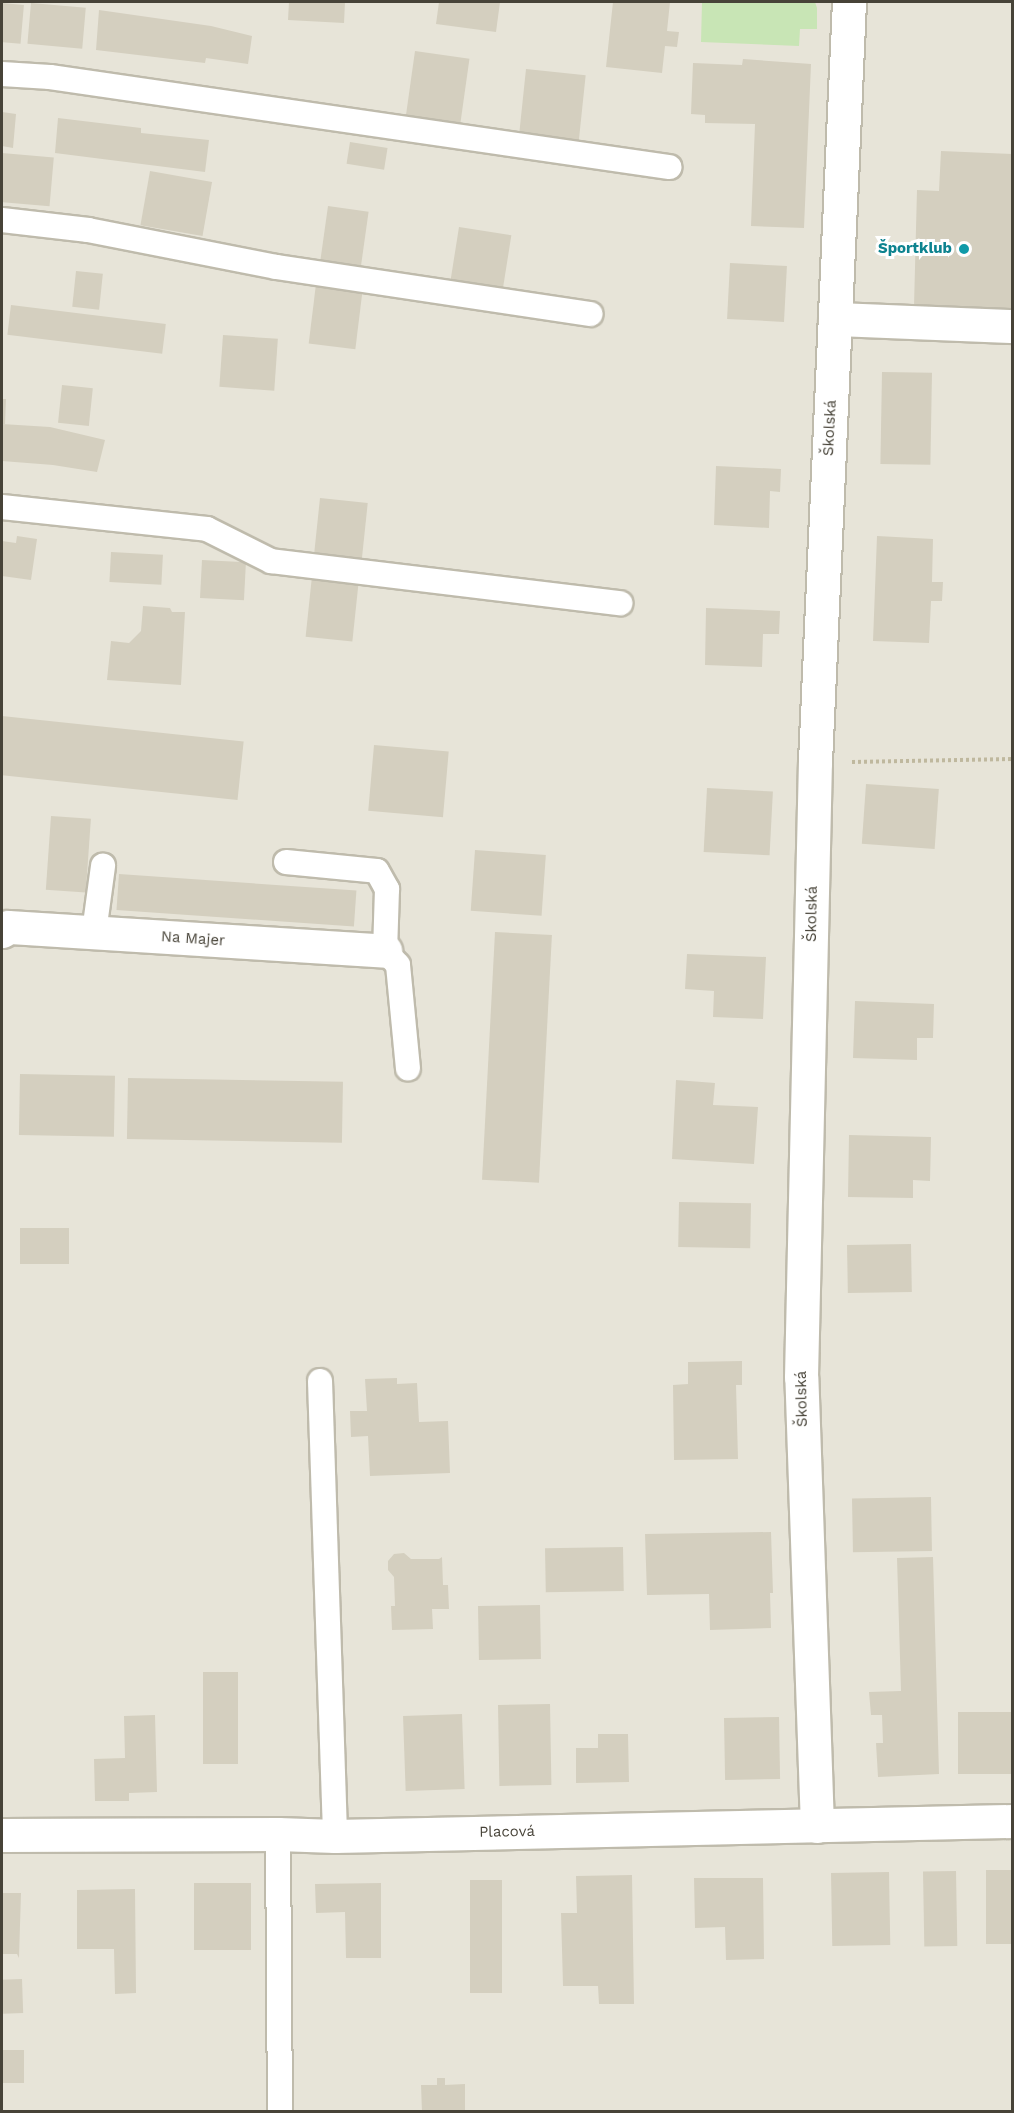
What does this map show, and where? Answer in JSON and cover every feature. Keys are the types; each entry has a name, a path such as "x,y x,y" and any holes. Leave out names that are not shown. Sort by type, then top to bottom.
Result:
{"street":[{"name":"Školská","path":"817,1826 801,1377 815,762 849,2"},
{"path":"835,319 1012,326"},
{"name":"Na Majer","path":"2,931 8,927 385,951"},
{"name":"Placová","path":"2,1835 278,1833 335,1836 1012,1821"}],"lane":[{"path":"2,74 50,77 669,167"},
{"path":"2,219 88,230 276,267 591,314"},
{"path":"2,507 207,529 271,561 620,603"},
{"path":"286,862 377,871 387,889 385,951 398,965 408,1069"},
{"path":"94,932 103,866"},
{"path":"320,1381 335,1836"},
{"path":"278,1833 280,2112"}],"path":[{"path":"815,762 1012,759"}],"shaded area":[{"path":"2,2 1012,2 1012,2111 2,2111"}],"green space":[{"path":"702,2 815,2 817,29 800,29 799,46 701,42"}],"building":[{"path":"289,2 345,2 344,23 288,20"},
{"path":"439,2 500,2 496,32 436,24"},
{"path":"613,2 670,2 667,31 679,32 677,47 665,46 662,73 606,67"},
{"path":"2,3 24,5 21,44 2,42"},
{"path":"31,3 86,8 82,49 27,44"},
{"path":"99,10 211,26 252,36 248,64 206,58 205,63 96,50"},
{"path":"415,51 469,59 459,130 405,122"},
{"path":"743,59 811,64 804,228 751,226 755,124 705,123 705,115 691,114 693,63 742,65"},
{"path":"526,69 586,75 579,140 519,134"},
{"path":"2,112 16,114 13,148 2,146"},
{"path":"58,118 141,128 141,133 209,140 205,172 55,153"},
{"path":"350,142 388,148 384,170 347,164"},
{"name":"Športklub","path":"941,151 1012,154 1012,309 914,306 917,190 939,191"},
{"path":"2,153 54,158 50,206 2,202"},
{"path":"150,171 212,182 202,236 140,225"},
{"path":"328,206 369,212 360,272 320,266"},
{"path":"459,227 511,235 502,293 450,284"},
{"path":"730,263 787,266 784,322 727,319"},
{"path":"76,271 103,274 99,310 72,307"},
{"path":"316,284 363,290 355,349 309,344"},
{"path":"11,305 166,324 162,354 7,335"},
{"path":"223,335 278,339 274,391 219,387"},
{"path":"882,372 932,373 930,465 880,464"},
{"path":"62,385 93,388 89,426 58,423"},
{"path":"2,399 6,399 5,424 2,424"},
{"path":"2,424 50,427 105,440 97,472 53,465 2,461"},
{"path":"716,466 781,469 780,492 770,491 769,528 714,525"},
{"path":"320,498 368,503 362,561 314,556"},
{"path":"17,536 37,539 31,580 2,576 2,541 16,543"},
{"path":"877,536 933,539 932,582 943,582 942,601 931,601 929,643 873,641"},
{"path":"111,552 163,555 161,585 109,582"},
{"path":"202,560 246,562 244,600 200,598"},
{"path":"312,576 359,581 352,642 306,637"},
{"path":"143,606 170,608 172,612 185,612 181,685 107,680 111,641 129,643 141,631"},
{"path":"706,608 780,611 779,634 763,634 762,667 705,665"},
{"path":"2,716 244,741 238,800 2,775"},
{"path":"374,745 449,752 443,817 368,811"},
{"path":"866,784 939,789 935,849 862,844"},
{"path":"707,788 773,791 770,855 704,852"},
{"path":"51,816 91,819 86,893 46,890"},
{"path":"475,850 546,855 542,916 471,911"},
{"path":"119,874 356,891 354,927 116,910"},
{"path":"495,932 552,935 539,1183 482,1180"},
{"path":"687,954 766,957 763,1019 713,1017 714,991 685,989"},
{"path":"855,1001 934,1004 933,1038 917,1038 917,1060 853,1058"},
{"path":"20,1074 115,1076 114,1137 19,1135"},
{"path":"128,1078 343,1082 342,1143 127,1139"},
{"path":"676,1080 715,1083 713,1105 758,1107 754,1164 672,1159"},
{"path":"849,1135 931,1137 930,1181 913,1180 913,1198 848,1197"},
{"path":"679,1202 751,1203 750,1248 678,1247"},
{"path":"20,1228 69,1228 69,1264 20,1264"},
{"path":"911,1244 912,1292 848,1293 847,1245"},
{"path":"742,1361 742,1385 736,1385 738,1459 674,1460 673,1385 688,1384 688,1362"},
{"path":"397,1378 397,1384 417,1383 419,1422 448,1421 450,1473 370,1476 368,1436 351,1437 350,1411 367,1411 365,1379"},
{"path":"931,1497 932,1551 853,1552 852,1498"},
{"path":"771,1532 773,1593 770,1593 771,1628 710,1630 709,1594 647,1595 645,1534"},
{"path":"623,1547 624,1591 546,1592 545,1548"},
{"path":"404,1553 411,1559 439,1559 442,1557 443,1585 448,1585 449,1609 432,1609 433,1629 392,1630 391,1606 395,1606 394,1577 388,1570 388,1561 394,1554"},
{"path":"933,1557 939,1774 878,1777 876,1743 883,1743 882,1715 871,1715 869,1692 901,1691 897,1558"},
{"path":"540,1605 541,1659 479,1660 478,1606"},
{"path":"203,1672 238,1672 238,1764 203,1764"},
{"path":"550,1704 551,1785 499,1786 498,1705"},
{"path":"958,1712 1012,1712 1012,1774 958,1774"},
{"path":"462,1714 465,1789 406,1791 403,1716"},
{"path":"155,1715 157,1792 129,1793 129,1801 95,1801 94,1759 125,1758 124,1716"},
{"path":"779,1717 780,1779 725,1780 724,1718"},
{"path":"598,1734 628,1734 629,1782 576,1783 576,1748 598,1748"},
{"path":"986,1870 1012,1870 1012,1944 986,1944"},
{"path":"956,1871 957,1946 924,1947 923,1872"},
{"path":"889,1872 890,1945 832,1946 831,1873"},
{"path":"632,1875 634,2004 599,2004 598,1986 563,1986 561,1913 577,1913 576,1876"},
{"path":"694,1878 763,1878 764,1959 726,1960 725,1927 695,1928"},
{"path":"470,1880 502,1880 502,1993 470,1993"},
{"path":"194,1883 251,1883 251,1950 194,1950"},
{"path":"381,1883 381,1958 346,1958 345,1912 316,1913 315,1884"},
{"path":"135,1889 136,1993 115,1994 114,1949 77,1949 77,1890"},
{"path":"2,1893 21,1893 19,1958 17,1954 2,1954"},
{"path":"22,1979 23,2013 3,2014 2,1980"},
{"path":"2,2050 24,2050 24,2083 2,2083"},
{"path":"437,2078 445,2078 445,2085 465,2084 465,2112 422,2112 421,2085 437,2085"}],"place":[{"name":"Športklub","path":"964,249"}]}
